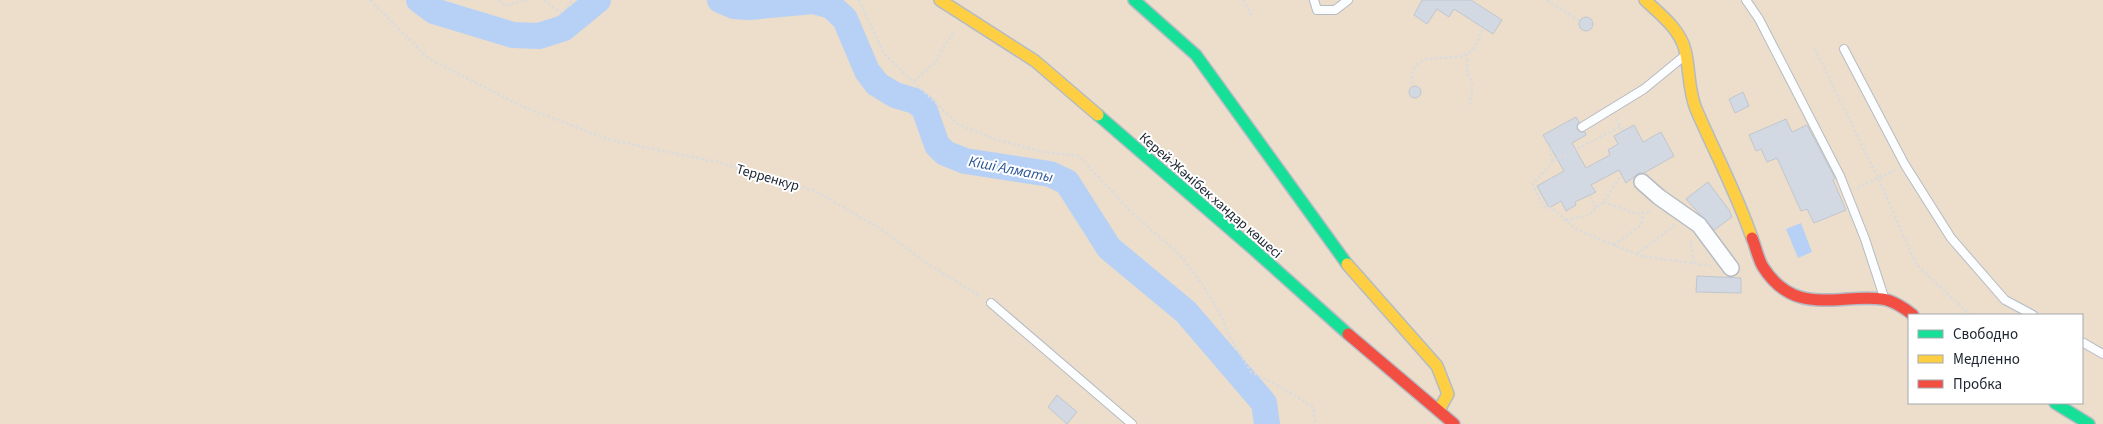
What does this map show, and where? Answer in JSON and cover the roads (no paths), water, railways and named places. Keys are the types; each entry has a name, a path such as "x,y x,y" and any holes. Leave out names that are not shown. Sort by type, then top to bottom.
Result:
{"street":[{"name":"Керей-Жәнібек хандар көшесі","path":"940,0 1035,61 1073,92 1135,149 1252,248 1318,309 1454,424"},
{"path":"1134,0 1196,55 1309,210 1340,256 1437,366 1448,394 1439,410"},
{"path":"1645,0 1672,25 1686,48 1689,84 1695,107 1740,203 1762,266 1777,285 1796,297 1830,301 1884,299 1912,314"},
{"path":"1642,182 1659,197 1699,225 1731,268"},
{"path":"2058,404 2089,424"}],"lane":[{"path":"1314,0 1317,10 1335,10 1348,0"},
{"path":"1746,0 1768,36 1840,176 1865,239 1884,299"},
{"path":"1844,50 1905,166 1951,238 2005,300 2031,314"},
{"path":"1582,127 1644,89 1686,55"},
{"path":"991,303 1132,424"},
{"path":"2083,343 2103,354"}],"water":[{"path":"1801,223 1812,252 1798,258 1786,229"}],"waterway":[{"name":"Кіші Алматы","path":"419,0 434,11 513,35 539,36 564,28 598,0"},
{"name":"Кіші Алматы","path":"720,0 734,6 749,7 814,1 831,6 845,19 867,71 877,84 895,95 915,101 924,108 937,145 945,153 965,161 1050,174 1067,182 1109,248 1186,312 1264,403 1267,424"}]}
